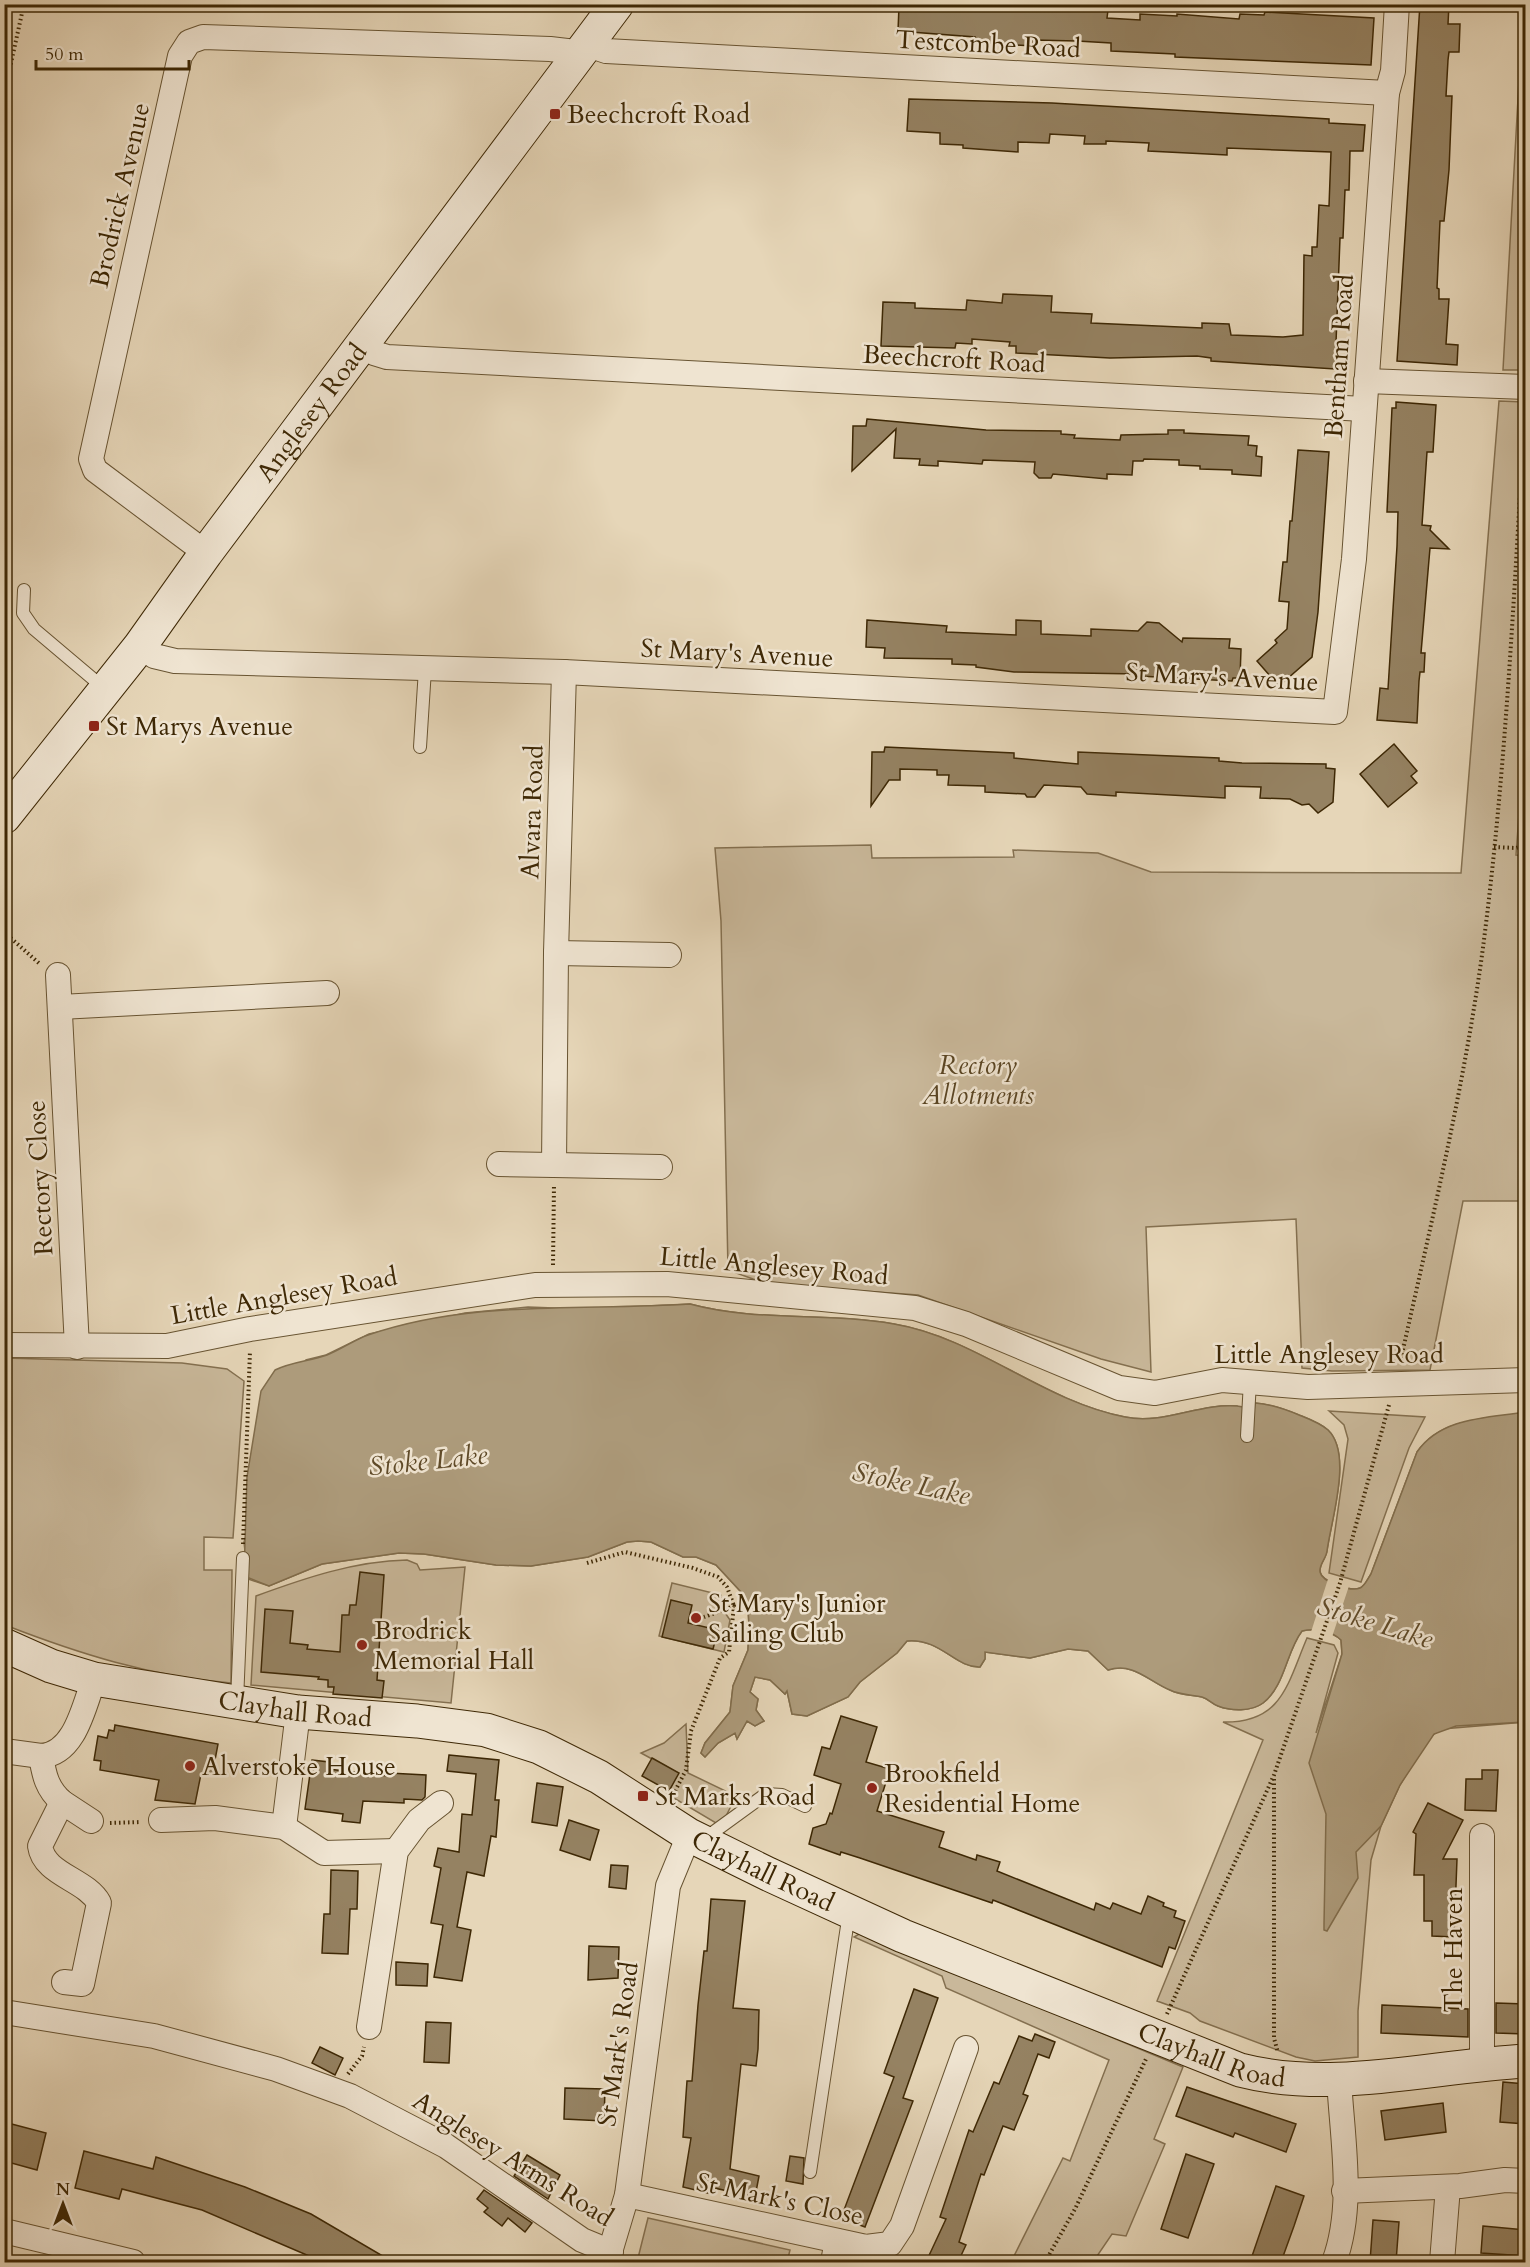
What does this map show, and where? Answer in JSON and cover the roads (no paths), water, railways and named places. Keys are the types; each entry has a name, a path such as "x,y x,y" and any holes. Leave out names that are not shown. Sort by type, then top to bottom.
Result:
{"street":[{"name":"Anglesey Road","path":"4,817 140,646 206,553 364,345 617,4"},
{"name":"Bentham Road","path":"1335,712 1354,560 1387,93 1393,71 1397,4"},
{"name":"Brodrick Avenue","path":"206,553 95,470 91,459 180,56 189,42 203,37 584,51"},
{"name":"Testcombe Road","path":"584,51 1387,93"},
{"name":"Beechcroft Road","path":"364,345 374,353 387,357 1364,409"},
{"path":"1366,381 1526,387"},
{"name":"St Mary's Avenue","path":"140,646 154,656 175,661 564,672 1335,712"},
{"name":"Alvara Road","path":"554,1165 556,953 564,672"},
{"path":"556,953 669,956"},
{"name":"Rectory Close","path":"58,975 77,1347"},
{"path":"60,1007 327,993"},
{"path":"499,1164 660,1167"},
{"name":"Little Anglesey Road","path":"4,1345 167,1346 250,1329 481,1292 552,1284 676,1285 915,1308 966,1324 1134,1392 1155,1393 1211,1381 1308,1387 1526,1380"},
{"name":"Clayhall Road","path":"4,1646 51,1666 94,1679 298,1712 417,1720 486,1730 539,1747 599,1778 695,1838 903,1936 1240,2070 1285,2079 1339,2079 1526,2061"},
{"path":"4,1751 41,1756 58,1752 67,1743 94,1679"},
{"path":"284,1827 298,1712"},
{"path":"41,1756 47,1784 62,1802 91,1821"},
{"path":"62,1802 41,1842 42,1855 50,1865 95,1896 100,1908 82,1984 63,1982"},
{"path":"369,2027 396,1851 419,1820 441,1803"},
{"path":"161,1820 215,1818 284,1827 324,1852 396,1851"},
{"name":"The Haven","path":"1482,1836 1482,2064"},
{"name":"St Mark's Road","path":"609,2257 627,2195 668,1886 695,1838"},
{"name":"Anglesey Arms Road","path":"4,2012 154,2036 276,2069 335,2091 446,2146 609,2257"},
{"name":"St Mark's Close","path":"627,2195 835,2252 890,2244 897,2238 966,2048"},
{"path":"1334,2262 1342,2229 1344,2190 1339,2079"},
{"path":"1344,2190 1448,2187 1505,2180 1526,2181"},
{"path":"1442,2262 1448,2187"},
{"path":"4,2231 133,2262"}],"lane":[{"path":"24,590 23,613 34,629 106,690"},
{"path":"420,747 425,669"},
{"path":"1247,1436 1250,1382"},
{"path":"237,1703 243,1558"},
{"path":"695,1838 766,1794 782,1795 805,1806"},
{"path":"810,2172 849,1911"}],"water":[{"name":"Stoke Lake","path":"690,1304 740,1313 869,1320 924,1331 982,1355 1066,1398 1125,1417 1153,1418 1223,1406 1237,1406 1243,1407 1252,1428 1255,1403 1278,1407 1322,1425 1335,1441 1340,1471 1336,1505 1320,1572 1331,1583 1350,1589 1362,1587 1371,1574 1417,1452 1427,1440 1439,1432 1466,1421 1525,1412 1525,1722 1456,1726 1434,1734 1400,1785 1381,1826 1356,1852 1358,1878 1327,1931 1324,1930 1326,1814 1309,1763 1342,1654 1341,1640 1328,1632 1302,1631 1281,1678 1270,1696 1258,1706 1241,1710 1223,1708 1202,1697 1174,1692 1133,1670 1117,1668 1108,1670 1088,1651 1068,1649 1030,1658 985,1652 985,1659 980,1667 963,1663 929,1644 907,1641 897,1653 860,1682 848,1697 807,1716 792,1714 787,1691 785,1694 770,1680 755,1677 750,1692 758,1699 756,1710 764,1721 755,1726 747,1721 737,1739 735,1733 718,1743 705,1757 701,1753 705,1743 730,1712 733,1686 748,1650 749,1626 748,1608 741,1592 716,1565 696,1557 683,1557 651,1542 638,1541 627,1542 588,1557 531,1566 496,1565 424,1554 399,1553 322,1564 269,1586 244,1576 247,1477 261,1391 275,1370 327,1355 368,1335 447,1316 487,1311"}],"place":[{"name":"Beechcroft Road","path":"555,114"},
{"name":"St Marys Avenue","path":"94,726"},
{"name":"St Mary's Junior Sailing Club","path":"696,1618"},
{"name":"Brodrick Memorial Hall","path":"362,1645"},
{"name":"Alverstoke House","path":"190,1766"},
{"name":"Brookfield Residential Home","path":"872,1788"},
{"name":"St Marks Road","path":"643,1796"}],"park label":[{"name":"Rectory Allotments","path":"978,1080"}]}
